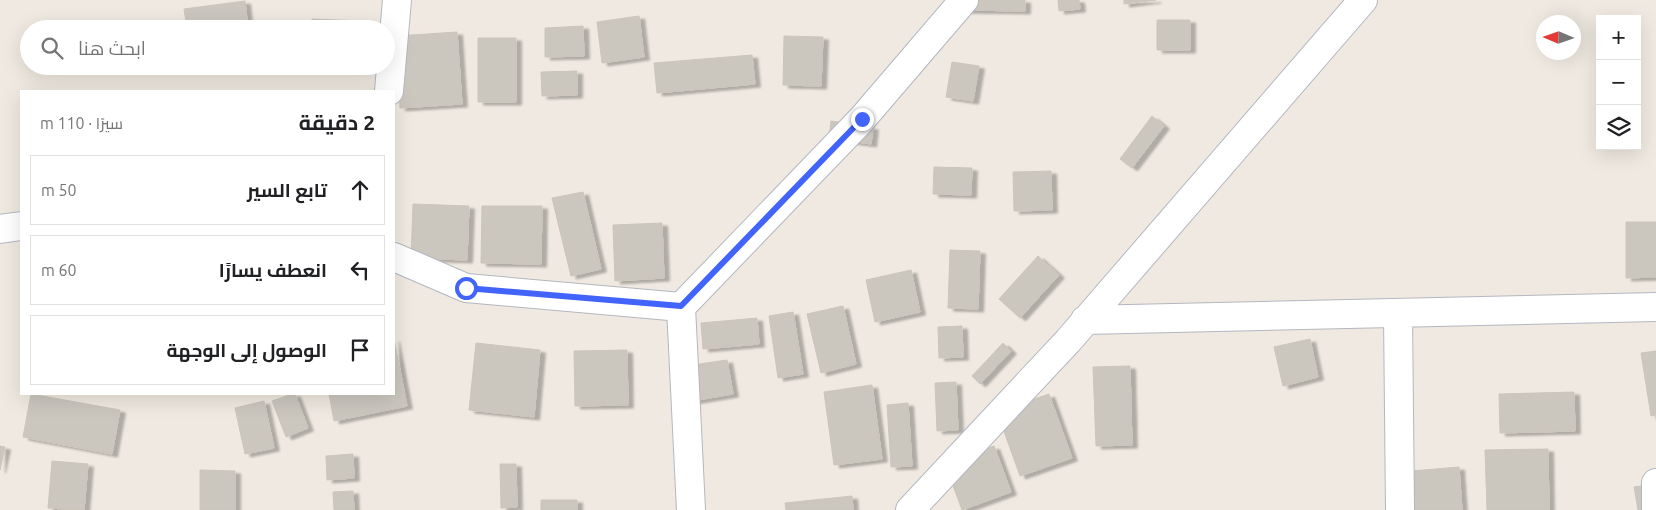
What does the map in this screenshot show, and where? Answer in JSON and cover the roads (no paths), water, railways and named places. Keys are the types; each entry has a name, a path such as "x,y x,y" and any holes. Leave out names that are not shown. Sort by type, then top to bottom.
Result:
{"street":[{"path":"395,23 397,0"},
{"path":"691,510 681,306 862,119 964,0"},
{"path":"910,510 1085,320 1363,0"},
{"path":"389,90 390,75"},
{"path":"0,230 20,226"},
{"path":"395,257 466,288 681,306"},
{"path":"1085,320 1656,307"},
{"path":"1398,313 1400,510"},
{"path":"1656,483 1656,510"}]}
